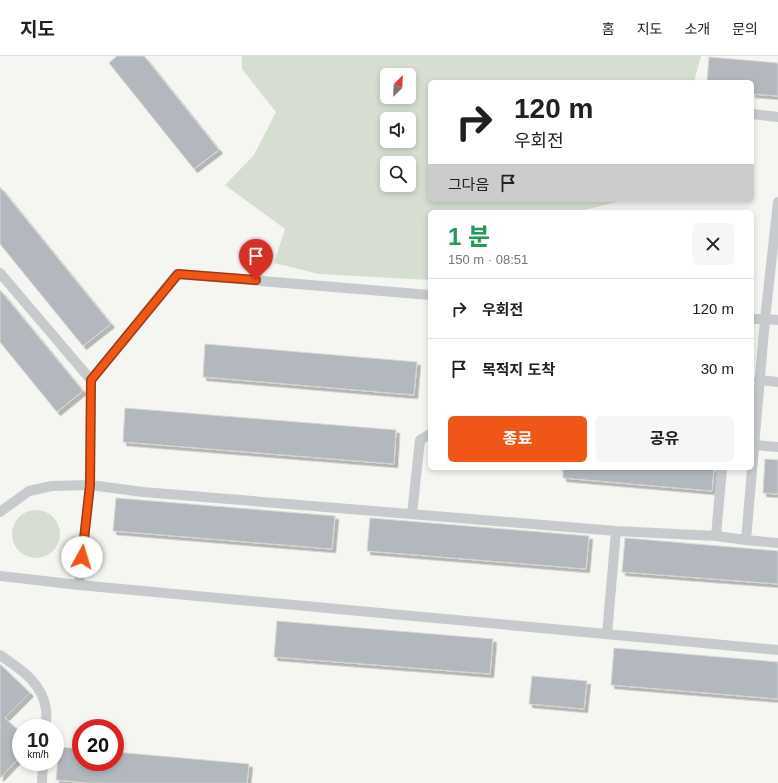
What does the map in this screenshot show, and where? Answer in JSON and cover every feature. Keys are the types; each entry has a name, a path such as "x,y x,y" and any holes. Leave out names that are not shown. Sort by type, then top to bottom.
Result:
{"lane":[{"path":"754,114 778,116"},
{"path":"778,202 765,319 754,445 778,447"},
{"path":"0,273 91,380"},
{"path":"79,585 90,485 91,380 178,274 428,295"},
{"path":"754,320 778,320"},
{"path":"759,380 778,382"},
{"path":"412,514 420,440 428,435"},
{"path":"716,536 722,470"},
{"path":"746,540 752,470"},
{"path":"0,512 29,491 52,486 90,485 143,492 616,531 716,536 778,543"},
{"path":"607,634 616,531"},
{"path":"0,576 79,585 778,650"},
{"path":"0,655 27,674 42,692 47,710 46,719"},
{"path":"42,783 43,771"}],"shaded area":[{"path":"242,56 701,56 695,80 428,80 428,202 617,202 584,210 428,210 428,280 319,274 274,263 285,229 225,185 254,155 276,112 242,69"},
{"path":"31,510 41,510 53,517 60,529 60,539 53,551 41,558 31,558 23,554 16,547 12,539 12,529 16,521 23,514"}],"building":[{"path":"117,56 144,56 219,150 194,169 109,63"},
{"path":"709,57 778,63 778,96 754,94 754,80 707,80"},
{"path":"0,187 111,324 83,346 0,244"},
{"path":"0,290 83,391 57,412 0,342"},
{"path":"205,344 417,362 414,395 203,377"},
{"path":"125,408 396,430 394,464 123,442"},
{"path":"765,459 778,460 778,494 763,493"},
{"path":"563,470 714,470 712,491 563,478"},
{"path":"116,498 335,516 332,549 113,531"},
{"path":"370,518 589,536 586,569 367,551"},
{"path":"625,538 778,551 778,584 622,572"},
{"path":"277,621 493,639 490,674 274,657"},
{"path":"614,648 778,662 778,699 611,685"},
{"path":"0,664 30,693 5,718 12,725 12,765 0,778"},
{"path":"532,676 587,681 584,709 529,704"},
{"path":"64,747 72,748 72,771 124,771 124,753 249,764 247,783 88,783 56,780 57,771 64,771"}],"route":[{"path":"82,557 90,485 91,380 178,274 256,280"}]}
